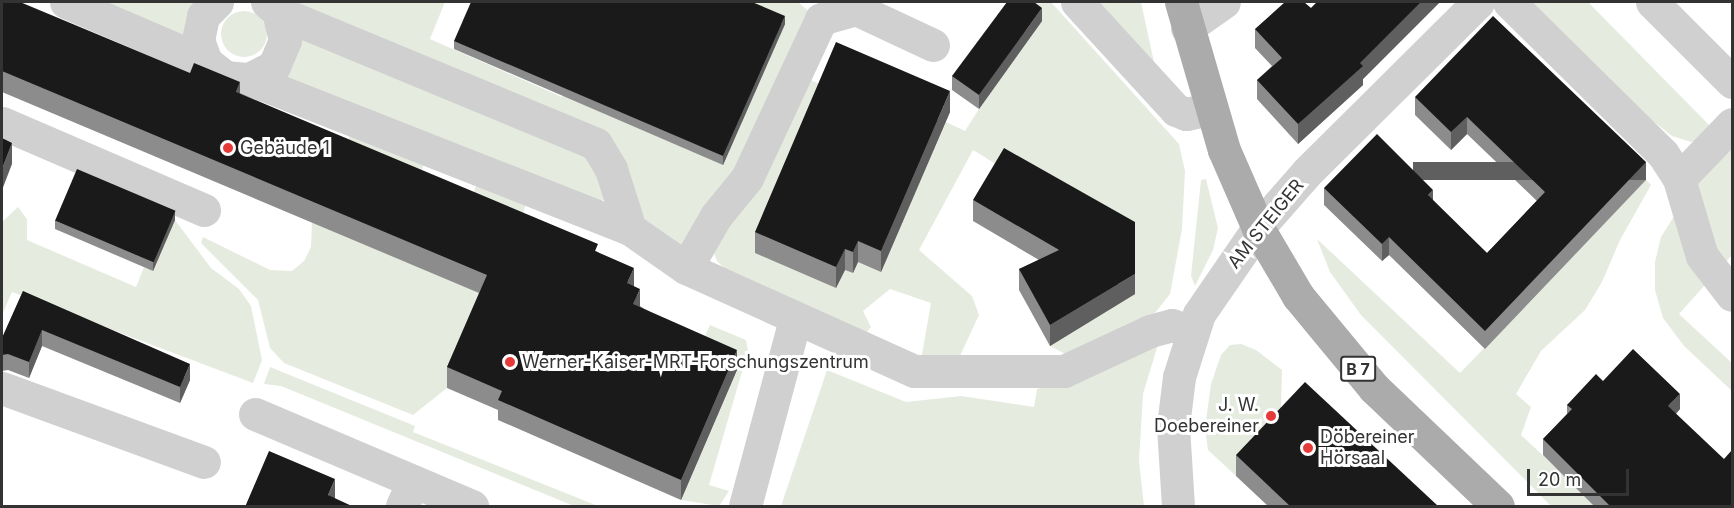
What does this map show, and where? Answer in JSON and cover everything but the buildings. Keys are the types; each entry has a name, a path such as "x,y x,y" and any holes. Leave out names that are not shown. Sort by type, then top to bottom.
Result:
{"main road":[{"name":"B 7","path":"1184,14 1210,109 1238,187 1258,228 1298,296 1374,388 1498,507"}],"street":[{"path":"66,2 206,62 225,77 249,79 630,229 686,268 914,371 1064,371 1150,331 1172,325 1192,332"},
{"path":"206,62 198,40 203,16 217,2"},
{"path":"1077,2 1176,110 1186,114 1210,109"},
{"path":"1184,14 1224,2"},
{"name":"AM STEIGER","path":"1177,494 1173,426 1179,377 1199,314 1258,228 1307,172 1478,2"},
{"path":"1509,2 1663,154 1679,179 1702,256 1732,295"},
{"path":"1652,2 1732,82"},
{"path":"249,79 274,66 285,40 272,7"},
{"path":"272,7 596,144 611,169 630,229"},
{"path":"686,268 716,216 747,178 821,19 856,9 933,45"},
{"path":"2,123 204,210"},
{"path":"1679,179 1732,124"},
{"path":"745,507 795,319"},
{"path":"2,388 204,462"},
{"path":"255,414 408,494 472,507"},
{"path":"1177,494 1202,507"}],"shaded area":[{"path":"98,2 201,2 187,39"},
{"path":"291,2 445,2 430,39 562,97 579,57 732,2 798,2 811,13 740,171 681,249 649,229 616,151"},
{"path":"1018,2 1051,2 1179,144 1185,171 1182,229 1170,294 1155,313 1069,356 1050,346 1135,294 1004,169 973,150 919,250 972,296 979,315 959,358 921,360 931,303 890,289 863,311 871,327 863,337 731,275 717,261 713,251 806,78 826,87 836,288 845,270 853,273 858,262 881,271 946,122 965,131 979,109"},
{"path":"1087,2 1141,2 1155,67"},
{"path":"1529,2 1588,2 1712,128 1702,139 1691,142 1672,136 1648,117"},
{"path":"244,11 260,18 267,34 260,50 244,57 228,50 221,34 228,18"},
{"path":"301,27 587,150 606,197 598,205 279,80"},
{"path":"352,131 425,162 419,176 471,198 477,184 526,205 516,230 341,156"},
{"path":"1729,145 1732,149 1732,255 1679,314 1732,363 1732,391 1684,346 1663,318 1655,290 1655,262 1661,237 1697,179"},
{"path":"1206,179 1218,228 1213,250 1195,286 1191,276 1201,180"},
{"path":"1646,180 1651,185 1620,240 1602,282 1585,310 1541,351 1516,394 1531,407 1521,435 1593,502 1613,506 1551,506 1361,315 1330,272 1317,239 1460,373"},
{"path":"18,207 27,219 27,240 136,287 144,267 153,271 175,220 211,268 239,289 251,306 262,360 253,383 12,292 2,315 2,222"},
{"path":"312,222 487,296 447,388 413,415 284,363 270,348 258,300 201,243 203,237 270,270 292,271 304,261 311,247"},
{"path":"710,325 746,340 748,351 709,485 729,491 719,506 681,500 737,371 697,353"},
{"path":"1160,338 1143,394 1139,461 1144,506 781,506 827,370 906,402 961,396 1034,407 1037,389 1069,380"},
{"path":"1241,344 1256,350 1282,370 1281,408 1290,419 1236,476 1208,450 1205,428 1211,384 1221,355 1230,345"},
{"path":"270,367 415,426 413,432 598,506 574,506 281,386 264,384"}],"place":[{"name":"Gebäude 1","path":"228,148"},
{"name":"Werner-Kaiser-MRT-Forschungszentrum","path":"510,362"},
{"name":"J. W. Doebereiner","path":"1271,416"},
{"name":"Döbereiner Hörsaal","path":"1308,448"}]}
